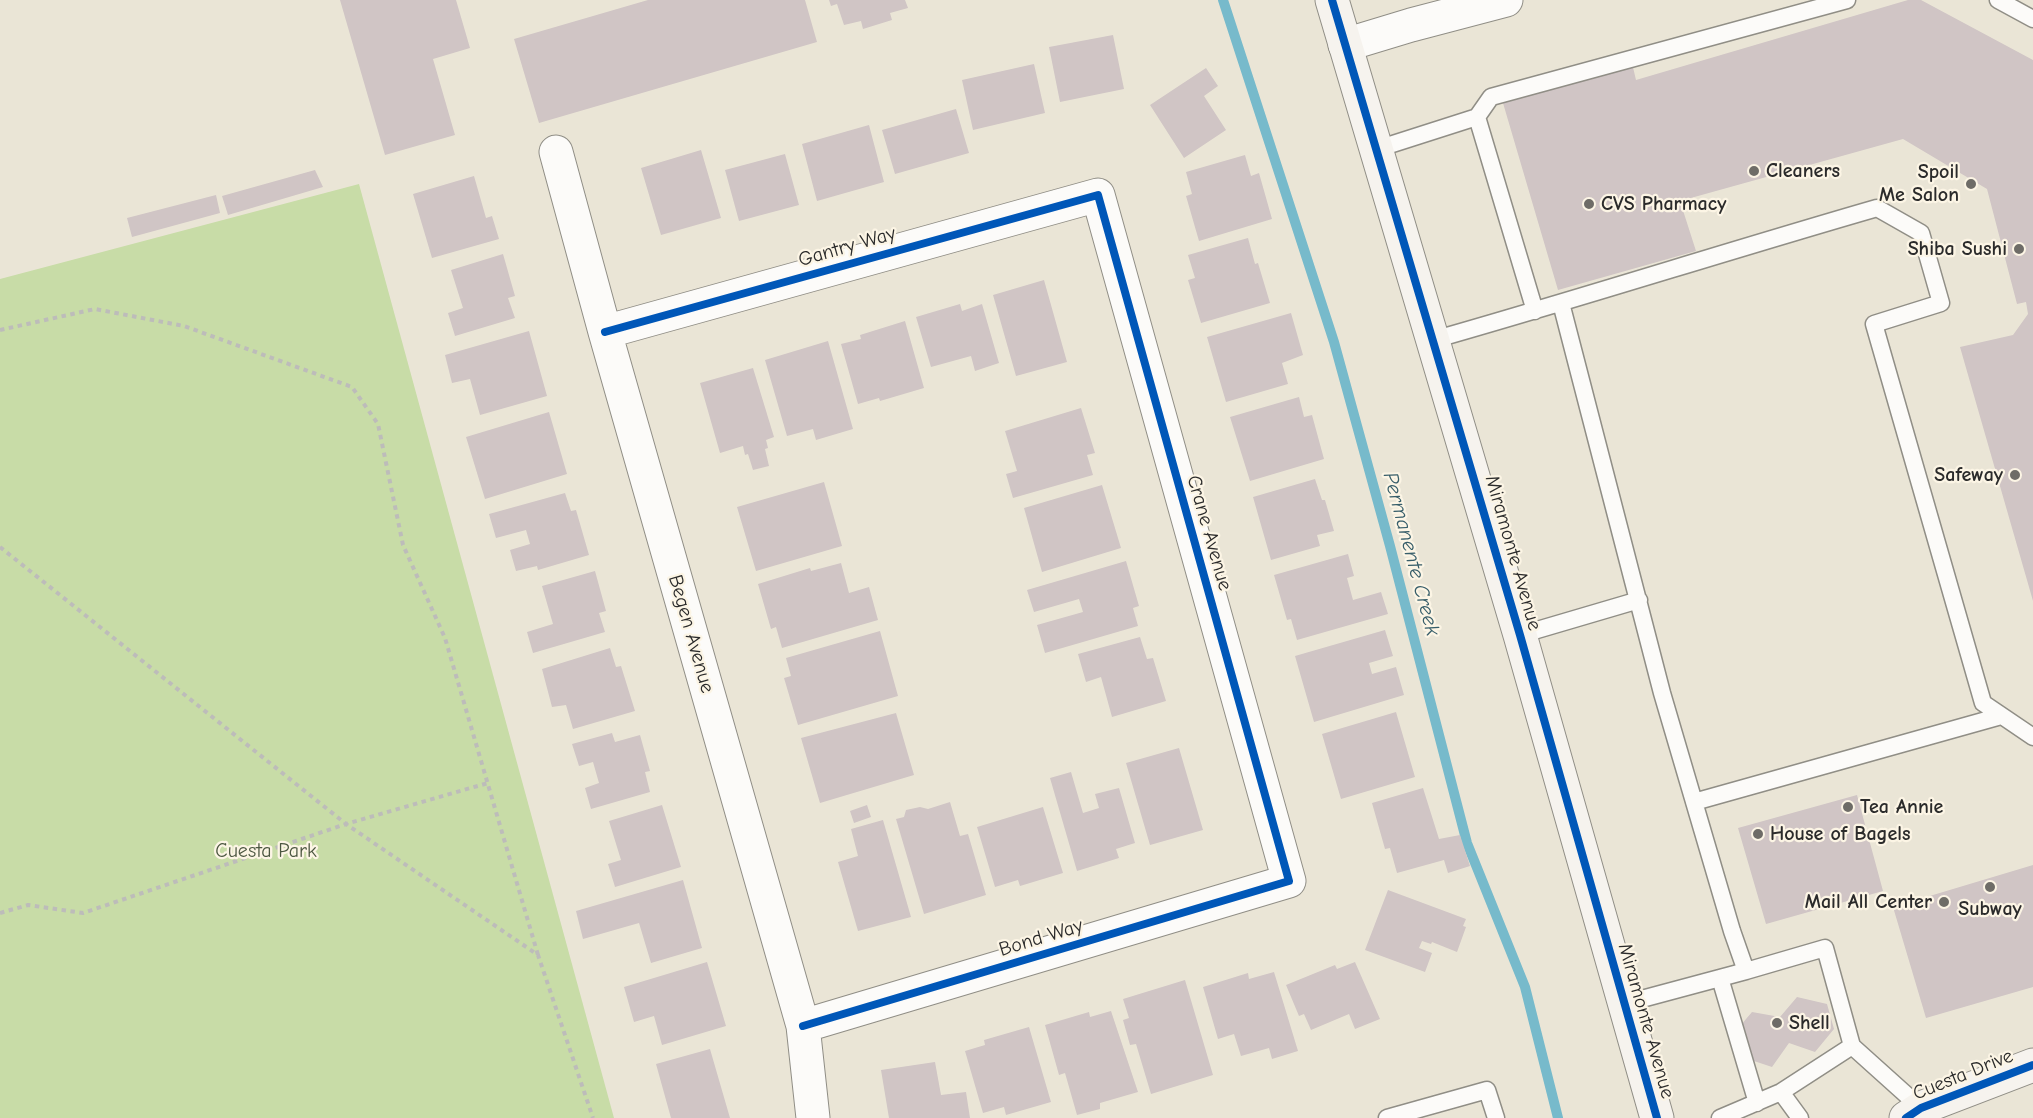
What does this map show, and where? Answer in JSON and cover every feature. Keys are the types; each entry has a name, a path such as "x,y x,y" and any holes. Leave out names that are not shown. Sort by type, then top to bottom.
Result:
{"street":[{"name":"Miramonte Avenue","path":"1332,0 1520,635 1657,1118"},
{"path":"1345,45 1506,0"},
{"name":"Begen Avenue","path":"556,152 803,1026 813,1118"},
{"name":"Gantry Way","path":"605,332 1098,195"},
{"name":"Crane Avenue","path":"1098,195 1289,881"},
{"name":"Bond Way","path":"803,1026 1289,881"},
{"name":"Cuesta Drive","path":"1913,1113 2033,1065"}],"lane":[{"path":"1377,149 1477,117 1491,97 1847,0"},
{"path":"1998,0 2033,19"},
{"path":"1477,117 1535,311"},
{"path":"1433,340 1877,208 1921,233 1941,303 1874,324 1983,703 2033,738"},
{"path":"1561,303 1662,693 1732,931 1746,971"},
{"path":"1520,635 1639,600"},
{"path":"1694,802 2001,716"},
{"path":"1623,1004 1825,948 1852,1046 1913,1113"},
{"path":"1720,978 1757,1103"},
{"path":"1720,1118 1780,1092 1852,1046"},
{"path":"1387,1118 1487,1090 1496,1118"},
{"path":"1780,1092 1800,1118"}],"path":[{"path":"0,330 95,309 184,326 351,387 378,424 403,545 445,638 538,956 592,1118"},
{"path":"0,547 346,824 538,956"},
{"path":"0,913 28,905 83,913 346,824 488,783"}],"green space":[{"name":"Cuesta Park","path":"359,184 614,1118 0,1118 0,279"}],"building":[{"path":"340,0 456,0 470,48 433,59 455,135 385,155"},
{"path":"648,0 805,0 817,42 539,123 514,39"},
{"path":"829,0 905,0 908,8 890,13 892,20 863,29 861,21 844,25 837,4 831,6"},
{"path":"1908,0 1921,0 2033,60 2033,601 1960,347 2013,335 2028,314 2026,302 2017,304 1987,189 1903,139 1680,201 1696,251 1558,290 1503,103 1632,63 1636,80"},
{"path":"1113,35 1124,89 1060,102 1049,47"},
{"path":"1034,64 1045,113 973,130 962,80"},
{"path":"1206,68 1218,86 1204,96 1226,130 1184,158 1150,105"},
{"path":"956,109 969,153 895,174 882,130"},
{"path":"869,125 884,182 817,201 802,144"},
{"path":"701,150 721,218 661,235 641,168"},
{"path":"785,154 799,205 739,221 725,170"},
{"path":"1245,155 1251,176 1259,173 1272,219 1199,241 1186,196 1192,194 1186,172"},
{"path":"315,170 323,187 228,215 222,196"},
{"path":"474,176 486,218 492,216 499,239 432,258 413,194"},
{"path":"216,195 220,213 132,237 127,218"},
{"path":"1248,238 1270,303 1201,323 1188,280 1195,278 1188,255"},
{"path":"503,254 515,296 508,298 515,318 455,336 448,313 463,308 451,270"},
{"path":"1044,280 1067,362 1016,376 993,295"},
{"path":"960,304 962,311 982,304 999,363 975,371 971,356 931,367 916,317"},
{"path":"1291,313 1303,355 1282,363 1288,384 1226,402 1207,337"},
{"path":"905,321 924,388 880,401 879,398 858,404 841,344 861,339 860,335"},
{"path":"529,331 547,396 480,415 470,379 452,383 445,355"},
{"path":"828,341 853,429 816,440 813,429 787,436 765,360"},
{"path":"753,368 774,437 766,440 768,448 765,449 769,466 753,470 743,446 720,453 700,383"},
{"path":"1299,397 1304,417 1312,415 1324,459 1250,481 1230,417"},
{"path":"1081,408 1095,453 1087,455 1093,475 1013,498 1006,474 1017,471 1005,431"},
{"path":"549,412 567,474 485,499 466,437"},
{"path":"1315,479 1322,500 1325,500 1334,531 1317,535 1320,546 1271,560 1253,497"},
{"path":"824,482 842,546 756,571 737,507"},
{"path":"1102,485 1121,548 1042,572 1024,508"},
{"path":"565,493 571,511 576,510 589,555 538,570 537,566 516,571 510,550 530,544 526,530 496,538 489,514"},
{"path":"1348,554 1354,576 1347,578 1353,600 1381,592 1388,614 1297,640 1291,619 1287,620 1274,575"},
{"path":"1126,561 1139,606 1133,608 1138,626 1045,653 1037,625 1083,612 1079,599 1034,612 1027,590"},
{"path":"841,563 849,593 869,587 878,620 782,648 776,627 771,629 758,584 810,568 811,571"},
{"path":"595,571 606,611 599,613 605,632 533,653 527,632 553,624 542,586"},
{"path":"1385,630 1393,656 1369,663 1372,674 1396,667 1404,695 1314,722 1295,656"},
{"path":"880,631 898,696 798,725 784,678 791,676 786,658"},
{"path":"1140,637 1147,659 1153,658 1166,701 1112,717 1101,677 1086,682 1078,654"},
{"path":"610,648 616,667 621,666 635,711 573,729 566,705 552,707 542,669"},
{"path":"1396,712 1415,777 1341,799 1322,734"},
{"path":"896,713 914,775 820,803 801,738"},
{"path":"612,733 615,742 640,735 650,771 645,772 650,792 591,809 585,788 599,783 593,762 579,766 572,744"},
{"path":"1179,748 1203,830 1150,845 1126,763"},
{"path":"1071,772 1083,813 1099,808 1095,794 1119,788 1135,843 1116,849 1119,858 1077,871 1050,778"},
{"path":"1423,788 1439,839 1460,835 1470,866 1448,873 1444,860 1397,873 1390,848 1385,849 1372,803"},
{"path":"1857,795 1883,891 1766,924 1738,828"},
{"path":"950,802 960,836 968,834 986,895 924,914 896,819 904,817 906,810 920,807 928,809"},
{"path":"662,805 681,867 615,887 608,864 621,860 609,821"},
{"path":"867,805 871,817 854,823 850,811"},
{"path":"1043,807 1063,873 1020,886 1018,880 995,887 977,827"},
{"path":"883,820 911,917 858,931 838,862 858,856 851,829"},
{"path":"2033,865 2033,987 1926,1018 1893,907"},
{"path":"683,880 702,948 651,963 639,923 583,939 576,911"},
{"path":"1388,890 1466,919 1463,926 1466,927 1457,952 1432,942 1431,944 1422,941 1419,948 1432,953 1425,972 1365,950"},
{"path":"707,962 726,1026 662,1045 654,1016 634,1022 624,987"},
{"path":"1355,962 1380,1019 1355,1029 1349,1014 1311,1030 1304,1014 1299,1016 1286,985 1335,965 1337,969"},
{"path":"1274,972 1298,1051 1272,1059 1269,1048 1241,1056 1234,1034 1218,1039 1203,987 1248,973 1249,979"},
{"path":"1185,980 1213,1075 1151,1094 1136,1044 1130,1045 1123,1020 1129,1018 1123,999"},
{"path":"1797,997 1827,1004 1834,1029 1815,1052 1789,1043 1772,1067 1742,1057 1734,1033 1752,1012 1780,1017"},
{"path":"1111,1011 1138,1092 1100,1103 1100,1109 1077,1115 1065,1073 1059,1075 1045,1025 1089,1012 1090,1017"},
{"path":"1029,1027 1051,1102 1006,1115 1004,1107 983,1113 965,1051 985,1045 984,1040"},
{"path":"710,1049 730,1118 671,1118 656,1064"},
{"path":"935,1062 941,1095 966,1092 970,1118 889,1118 881,1070"}],"waterway":[{"name":"Permanente Creek","path":"1223,0 1334,342 1467,843 1525,987 1558,1118"}],"cycle path":[{"path":"1332,0 1520,635 1657,1118"},
{"path":"605,332 1098,195 1289,881 803,1026"},
{"path":"1906,1118 1921,1108 2033,1065"}],"place":[{"name":"Cleaners","path":"1754,171"},
{"name":"Spoil Me Salon","path":"1971,184"},
{"name":"CVS Pharmacy","path":"1589,204"},
{"name":"Shiba Sushi","path":"2019,249"},
{"name":"Safeway","path":"2015,475"},
{"name":"Tea Annie","path":"1848,807"},
{"name":"House of Bagels","path":"1758,834"},
{"name":"Subway","path":"1990,887"},
{"name":"Mail All Center","path":"1944,902"},
{"name":"Shell","path":"1777,1023"}]}
